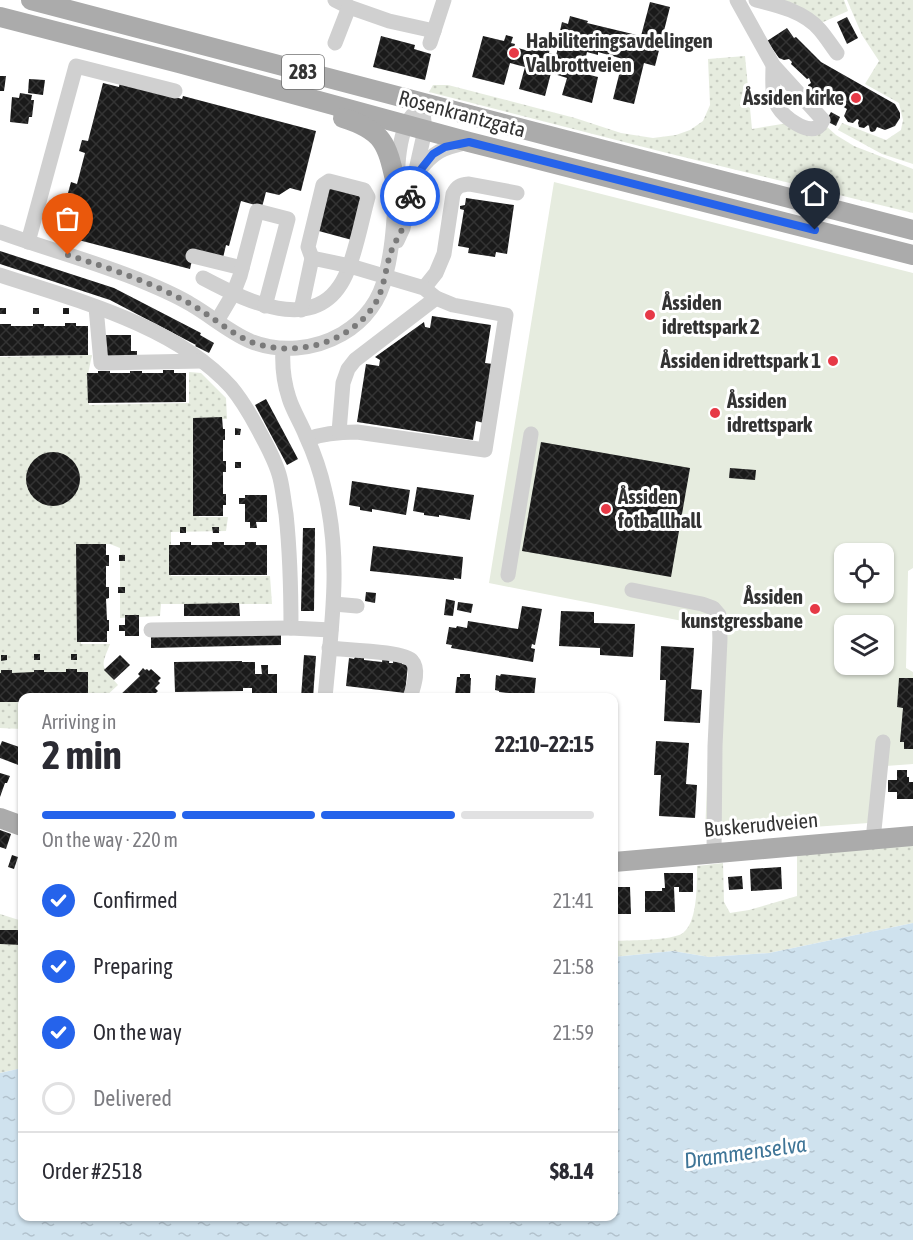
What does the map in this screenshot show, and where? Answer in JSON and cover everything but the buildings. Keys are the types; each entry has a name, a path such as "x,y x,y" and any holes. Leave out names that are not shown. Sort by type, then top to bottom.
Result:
{"main road":[{"name":"Rosenkrantzgata","path":"31,0 422,104 913,230"},
{"name":"Rosenkrantzgata","path":"0,17 469,142 913,255"},
{"name":"283","path":"329,104 336,116 362,125 382,140 405,181"},
{"path":"0,818 18,824"},
{"name":"Buskerudveien","path":"618,862 913,836"}],"street":[{"path":"335,43 342,3 432,37 444,0"},
{"path":"737,0 772,65"},
{"path":"756,0 783,7 814,24 837,53"},
{"path":"28,242 76,66 175,91"},
{"path":"0,232 141,280 189,303 249,340 283,349 312,346 330,340 362,320 374,305 381,291 386,277 405,181 399,154 415,127 422,104"},
{"path":"405,181 433,154 445,147 469,142"},
{"path":"203,278 232,294 265,306 301,310 323,303 332,297 350,266 368,197 364,190 329,182 323,185 308,247 312,258 301,310"},
{"path":"424,288 436,273 444,254 453,194 456,188 469,184 517,193"},
{"path":"217,321 241,272 257,211 288,219 265,306"},
{"path":"308,439 323,434 357,432 485,450 506,315 453,305 436,298 424,288 350,266 312,258"},
{"path":"192,260 241,272"},
{"path":"0,275 140,324 202,361 231,387 248,411 269,449 280,478 288,534 291,628"},
{"path":"339,432 343,383 348,369 355,360 436,298"},
{"path":"96,307 101,363 202,361"},
{"path":"283,349 282,362 289,398 308,439 325,491 335,560 334,604 325,693"},
{"path":"508,575 531,434"},
{"path":"632,590 702,604 713,608 719,615 714,854"},
{"path":"334,604 357,606"},
{"path":"151,630 291,628 331,630"},
{"path":"329,648 406,656 415,664 412,693"},
{"path":"873,840 883,742"}],"shaded area":[{"path":"780,0 844,0 848,11 821,23"},
{"path":"847,0 913,0 913,164 882,154 838,130 842,123 886,140 901,130 903,120 899,103 865,84 879,61 862,35"},
{"path":"745,56 752,129 788,123 825,125 854,146 913,169 913,213 429,92 433,85 448,85 575,118 621,133 653,138 676,135 690,130 703,121 710,105 708,59"},
{"name":"Åssiden idrettspark","path":"554,182 913,273 913,568 908,571 906,668 913,672 913,764 886,766 882,822 705,835 713,627 489,583"},
{"path":"92,355 88,374 89,405 189,403 189,372 201,373 226,398 227,419 197,420 199,517 228,517 226,531 171,532 171,576 270,576 272,604 161,604 160,616 120,618 120,548 110,544 81,544 81,644 110,644 104,666 118,685 109,693 18,693 18,729 0,728 0,357"},
{"path":"913,841 913,923 769,953 709,957 673,951 618,957 618,941 677,936 688,928 696,901 697,866 723,863 724,902 730,913 797,896 797,854"},
{"path":"0,914 18,920 18,1069 0,1073"}],"water":[{"name":"Drammenselva","path":"913,923 913,1240 0,1240 0,1073 18,1069 18,1221 618,1221 618,957 673,951 709,957 769,953"}],"way so far":[{"path":"68,255 141,280 169,293 249,340 283,349 312,346 349,330 362,320 374,305 386,277 391,252 403,228 410,196"}],"place":[{"name":"Habiliteringsavdelingen Valbrottveien","path":"514,53"},
{"name":"Åssiden kirke","path":"856,98"},
{"name":"Åssiden idrettspark 2","path":"650,315"},
{"name":"Åssiden idrettspark 1","path":"833,361"},
{"name":"Åssiden idrettspark","path":"715,413"},
{"name":"Åssiden fotballhall","path":"606,509"},
{"name":"Åssiden kunstgressbane","path":"815,609"}],"route":[{"path":"410,196 414,178 433,154 445,147 469,142 815,230"}]}
